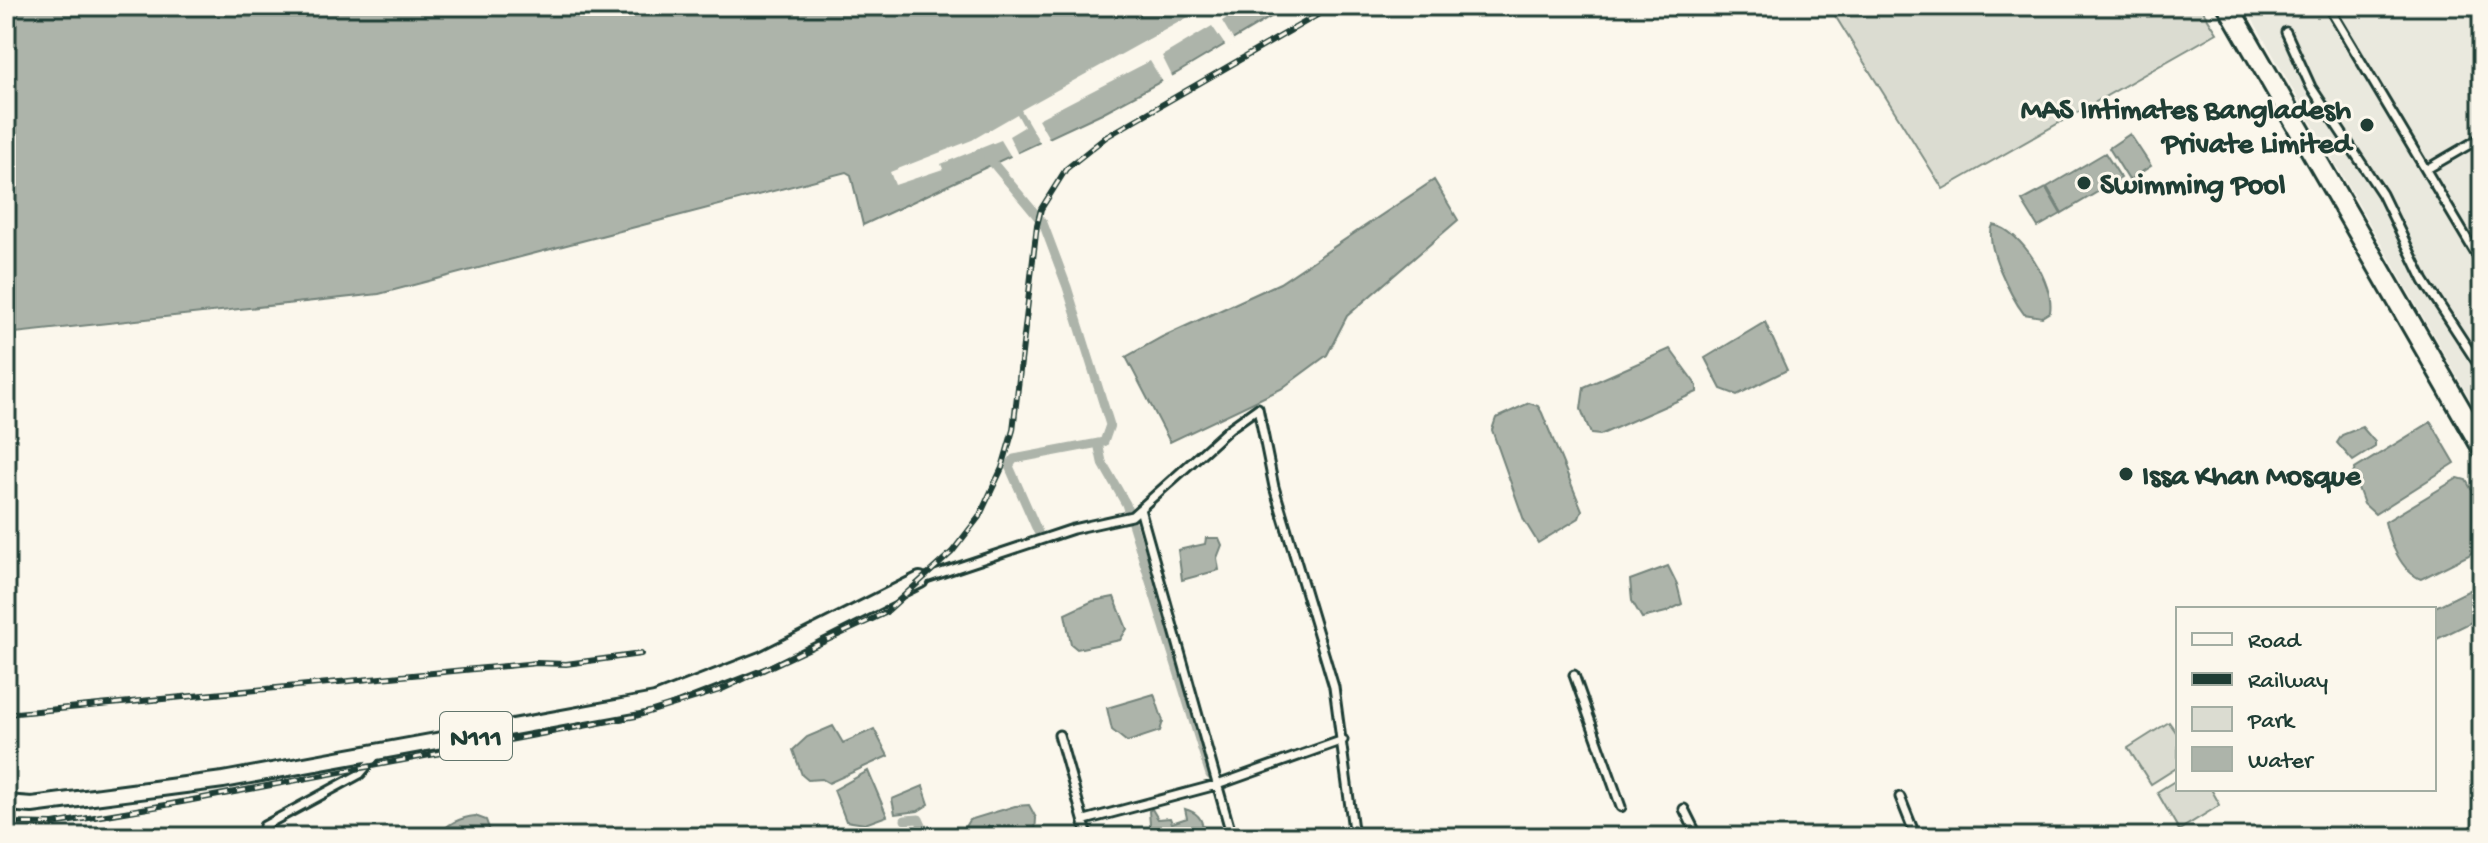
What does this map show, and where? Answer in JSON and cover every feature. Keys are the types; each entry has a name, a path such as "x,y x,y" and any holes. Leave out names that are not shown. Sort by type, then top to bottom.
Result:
{"highway":[{"name":"N111","path":"6,803 32,805 223,780 376,755 655,701 776,653 920,580"}],"main road":[{"path":"2223,6 2482,456"},
{"path":"2233,6 2482,438"}],"street":[{"path":"2330,7 2482,264"},
{"path":"2286,32 2311,87 2382,194 2424,281 2482,370"},
{"path":"2427,169 2482,137"},
{"path":"920,580 1073,529 1130,518 1230,428 1258,408 1274,487 1324,651 1343,740 1354,837"},
{"path":"1140,509 1220,784 1232,837"},
{"path":"1574,675 1621,807"},
{"path":"1059,735 1088,837"},
{"path":"1085,820 1220,784 1343,740"},
{"path":"270,837 264,826 360,774 376,755"},
{"path":"1900,797 1916,837"},
{"path":"1684,809 1698,837"}],"shaded area":[{"path":"2245,6 2482,6 2482,420"}],"green space":[{"path":"1829,6 2200,6 2217,33 1943,189"},
{"path":"2169,722 2176,732 2176,768 2151,784 2128,748"},
{"path":"2176,780 2176,791 2212,791 2220,805 2179,830 2157,792"}],"water":[{"path":"6,6 1289,6 1177,73 1102,113 863,225 851,175 846,172 379,294 6,334"},
{"path":"2130,134 2151,166 2129,180 2109,148"},
{"name":"Swimming Pool","path":"2105,153 2121,178 2062,213 2047,187"},
{"path":"1434,180 1458,220 1347,316 1327,355 1281,389 1170,442 1126,357 1162,337 1280,283"},
{"path":"2046,188 2061,214 2038,227 2022,201"},
{"path":"1993,225 2004,229 2025,247 2042,274 2050,312 2042,317 2024,314 2013,296 1995,257 1991,233"},
{"path":"1765,322 1787,370 1737,395 1721,389 1705,358"},
{"path":"1670,349 1697,386 1697,392 1600,435 1591,434 1581,409 1584,387"},
{"path":"1529,403 1538,406 1542,413 1582,510 1579,518 1538,543 1524,520 1492,430 1496,418"},
{"path":"2431,422 2455,463 2375,514 2364,504 2353,474 2355,469"},
{"path":"2362,427 2375,442 2375,447 2353,461 2337,443 2342,435"},
{"path":"2458,478 2466,480 2482,508 2482,543 2469,555 2421,579 2402,563 2385,522"},
{"path":"1206,538 1219,538 1222,545 1217,558 1219,570 1182,580 1178,550 1205,544"},
{"path":"1668,566 1682,604 1642,618 1632,601 1630,580"},
{"path":"2482,584 2482,617 2436,640 2435,607"},
{"path":"1114,597 1127,629 1120,640 1077,649 1071,644 1065,614 1093,601"},
{"path":"1154,694 1163,721 1160,731 1127,742 1112,730 1107,708"},
{"path":"833,726 843,743 874,729 888,756 829,783 822,779 808,780 802,775 793,750 807,737"},
{"path":"868,771 887,816 865,824 846,821 834,790"},
{"path":"923,786 929,804 918,811 895,814 892,799"},
{"path":"1029,805 1036,818 1035,834 959,837 969,820 1015,806"},
{"path":"1152,809 1158,819 1170,818 1172,823 1187,818 1185,809 1194,813 1202,823 1202,837 1151,837 1149,811"},
{"path":"475,816 486,820 492,837 439,837 454,822"}],"pier":[{"path":"1208,6 1245,6 1222,21 1235,43 1227,48 1212,26 1162,56 1173,78 1164,84 1150,61 1038,119 1051,142 1042,146 1021,110"},
{"path":"1017,114 1024,127 1009,136 1019,157 1013,160 1001,140 941,164 943,169 895,185 890,172 972,140"}],"waterway":[{"path":"988,157 1043,223 1067,287 1110,425 1104,442 1014,459 1009,466 1038,532"},
{"path":"1098,443 1102,462 1126,504 1210,775"},
{"path":"905,820 919,819 927,837"}],"railway":[{"path":"6,823 53,824 166,805 636,716 720,690 885,613 952,552 979,517 1002,468 1013,430 1037,225 1041,209 1066,169 1106,137 1333,6"},
{"path":"6,714 537,663 566,664 641,654"}],"place":[{"name":"MAS Intimates Bangladesh Private Limited","path":"2367,125"},
{"name":"Swimming Pool","path":"2084,183"},
{"name":"Issa Khan Mosque","path":"2126,474"}]}
